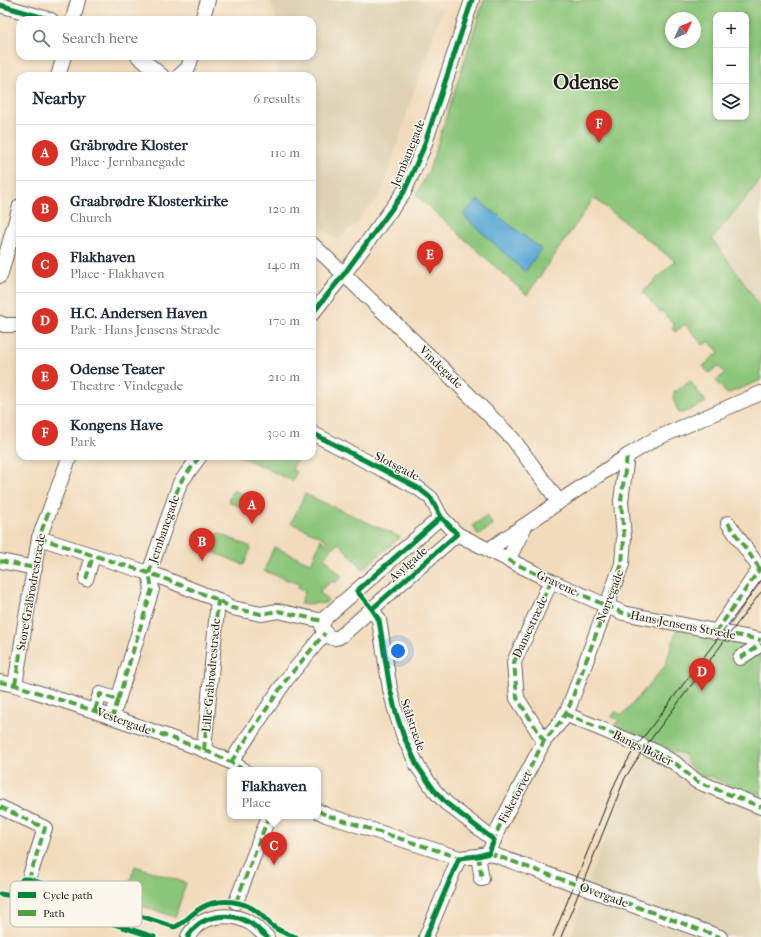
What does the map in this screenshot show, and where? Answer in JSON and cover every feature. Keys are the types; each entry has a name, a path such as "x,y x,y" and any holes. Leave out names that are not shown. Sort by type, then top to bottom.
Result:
{"street":[{"path":"74,16 78,0"},
{"path":"203,16 208,0"},
{"name":"Jernbanegade","path":"316,309 344,274 404,192 423,148 472,0"},
{"path":"0,5 37,16"},
{"path":"59,72 63,60"},
{"path":"143,60 157,72"},
{"path":"184,72 188,68 191,60"},
{"path":"0,276 16,220"},
{"name":"Vindegade","path":"316,248 441,367 513,439 559,502"},
{"path":"0,323 4,326 16,325"},
{"path":"490,551 494,546 526,523 655,439 761,393"},
{"name":"Slotsgade","path":"316,435 418,488 431,498 441,518 457,534"},
{"name":"Nørregade","path":"567,710 622,564 624,538 621,501 627,456"},
{"name":"Store Gråbrødrestræde","path":"15,685 39,538 68,460"},
{"name":"Jernbanegade","path":"113,716 152,589 149,573 180,483 197,460"},
{"name":"Asylgade","path":"231,762 286,680 324,627 326,617 441,518"},
{"path":"457,534 508,560 526,523"},
{"path":"716,632 760,568 728,523"},
{"name":"Asylgade","path":"324,627 330,637 337,638 457,534"},
{"path":"39,538 149,573 218,600 232,608 261,614 278,611 324,627"},
{"path":"86,579 94,556"},
{"name":"Gravene","path":"508,560 607,606"},
{"path":"0,561 35,568"},
{"name":"Dansestræde","path":"544,742 517,698 514,662 552,581"},
{"name":"Lille Gråbrødrestræde","path":"204,750 218,600"},
{"name":"Hans Jensens Stræde","path":"607,606 623,614 761,640"},
{"name":"Stålstræde","path":"372,609 379,620 390,689 396,713 404,737 418,767 434,790 446,803 494,840"},
{"path":"740,658 761,644"},
{"name":"Vestergade","path":"0,682 15,685 113,716 204,750 239,767"},
{"path":"95,710 100,694 118,700"},
{"name":"Fisketorvet","path":"484,855 494,840 544,742 567,710"},
{"name":"Bangs Boder","path":"567,710 654,751 675,763 696,781 761,807"},
{"path":"0,806 45,828 29,879"},
{"path":"321,812 459,858 484,855 481,879"},
{"path":"236,902 268,819"},
{"name":"Overgade","path":"484,855 720,937"},
{"path":"426,937 459,858"},
{"path":"188,937 197,926 203,922 227,916 250,923 267,937"}],"shaded area":[{"path":"267,0 417,0 443,9 414,92 383,189 377,201 366,210 358,222 347,231 338,242 316,222 316,72 279,72 277,66 279,60 316,60 316,16 275,16 271,2"},
{"path":"761,179 761,302 758,304 712,239"},
{"path":"653,744 685,755 686,759 708,777 711,776 734,789 761,799 761,937 571,937 586,886 622,797 643,758"}],"green space":[{"path":"484,0 761,0 761,179 712,239 743,281 761,309 761,380 727,394 716,381 725,373 718,366 709,373 703,366 719,352 709,341 703,345 685,324 675,332 672,328 674,325 662,311 660,312 643,292 674,262 676,262 594,198 527,295 416,195 429,170"},
{"path":"690,381 706,402 683,413 679,413 673,399 674,391 677,391"},
{"path":"248,460 297,460 292,470 297,472 292,481"},
{"path":"233,490 263,504 258,516 228,501"},
{"path":"305,494 400,537 363,569 339,543 333,548 324,538 291,523"},
{"path":"487,516 493,526 478,535 473,525"},
{"path":"218,533 251,547 244,565 211,551"},
{"path":"321,539 332,549 324,557 342,577 335,583 332,581 319,591 328,601 325,603 300,604 305,591 298,588 299,584 264,571 274,547 310,563 312,562"},
{"path":"677,629 761,645 761,799 734,789 711,776 703,777 698,775 688,764 685,755 653,744 614,726 619,720 612,717 615,712 623,715 665,666"},
{"path":"135,866 186,883 175,917 142,906 142,881 130,881"}],"water":[{"path":"478,200 541,249 525,272 463,215"}],"tram line":[{"path":"553,937 616,781 633,751 761,581"},
{"path":"561,937 625,778 645,747 761,592"}],"marked path":[{"path":"493,843 499,827 544,741 562,720 569,707 622,564 624,538 621,501 627,456"},
{"path":"118,700 152,589 149,573 180,483 197,460"},
{"path":"15,685 39,538 49,510"},
{"path":"728,523 760,569"},
{"path":"39,538 158,576 218,600 232,608 261,614 278,611 323,621"},
{"path":"86,579 93,556"},
{"path":"508,560 623,613 761,640"},
{"path":"0,561 35,568"},
{"path":"716,632 761,567"},
{"path":"544,741 517,698 514,662 551,581"},
{"path":"204,750 218,600"},
{"path":"231,762 286,680 325,633"},
{"path":"740,658 761,644"},
{"path":"0,682 15,685 145,728 194,746 239,767"},
{"path":"95,710 100,694 118,700 113,716"},
{"path":"565,714 654,751 675,763 696,781 761,807"},
{"path":"0,807 45,828 29,879"},
{"path":"321,812 461,858"},
{"path":"236,902 268,819"},
{"path":"489,853 720,937"},
{"path":"478,856 481,879"}],"cycle path":[{"path":"316,309 344,274 404,192 423,149 472,0"},
{"path":"0,5 37,16"},
{"path":"316,435 418,488 431,498 441,517 457,534 372,609"},
{"path":"426,937 459,858 489,853 494,840 446,803 434,790 418,767 404,737 396,713 390,689 379,620 357,591 441,517"},
{"path":"21,881 23,879 35,881"},
{"path":"0,894 10,896"},
{"path":"142,916 174,927 205,906 225,901 250,907 277,929 296,937"},
{"path":"188,937 200,924 207,920 224,916 242,919 255,926 267,937"},
{"path":"123,927 154,937"}],"place":[{"name":"Kongens Have","path":"599,143"},
{"name":"Odense Teater","path":"430,274"},
{"name":"Gråbrødre Kloster","path":"252,524"},
{"name":"Graabrødre Klosterkirke","path":"202,561"},
{"name":"H.C. Andersen Haven","path":"702,691"},
{"name":"Flakhaven","path":"274,865"}],"district":[{"name":"Odense","path":"586,82"}]}
